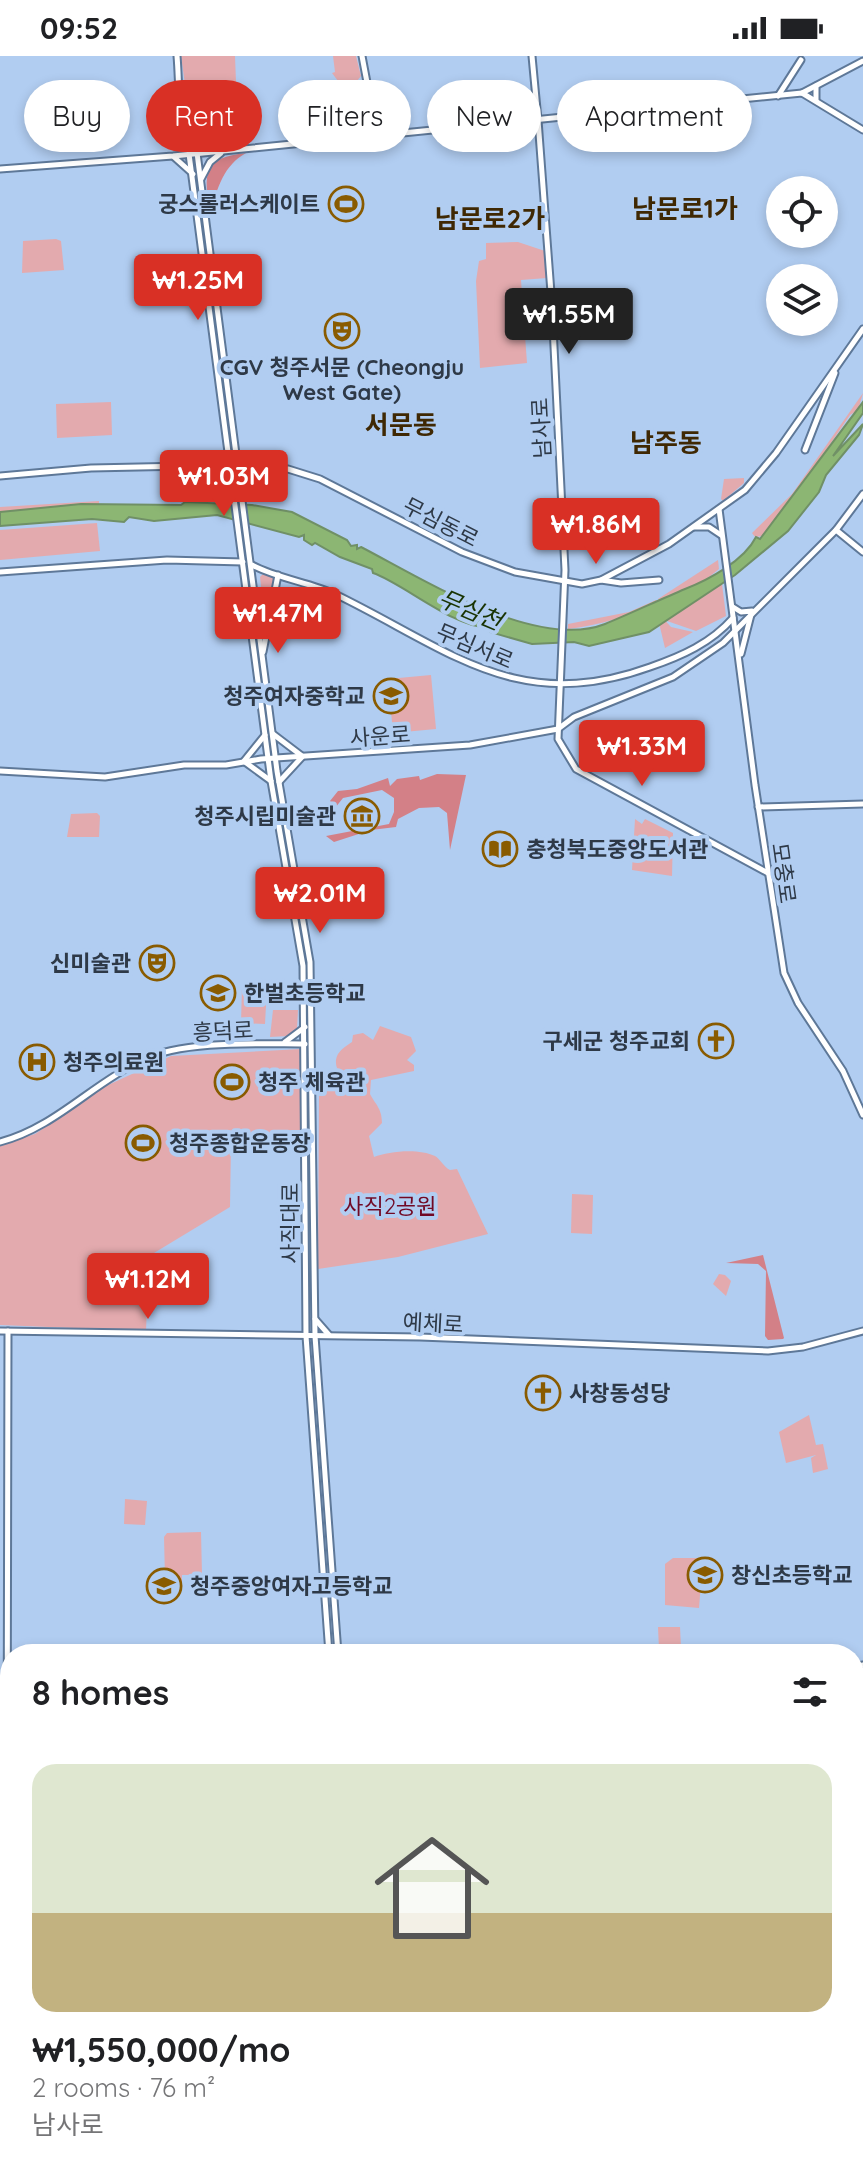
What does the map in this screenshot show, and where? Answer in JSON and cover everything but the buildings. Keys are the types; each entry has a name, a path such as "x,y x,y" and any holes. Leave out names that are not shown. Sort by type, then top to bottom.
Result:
{"street":[{"path":"177,56 180,80"},
{"path":"362,56 367,80"},
{"name":"남사로","path":"532,56 534,80"},
{"path":"777,96 801,60"},
{"path":"541,120 802,93 863,61"},
{"path":"816,86 816,101"},
{"path":"802,93 863,130"},
{"path":"0,169 209,152"},
{"path":"201,180 210,162 222,152"},
{"name":"남사로","path":"540,152 552,306 565,582 558,684"},
{"path":"193,154 193,175 247,555"},
{"path":"193,154 201,180 235,465"},
{"path":"173,156 193,175"},
{"name":"무심동로","path":"0,476 91,468 235,465 288,469 320,479 477,558 515,572 582,584 601,580 693,527 756,477 863,329"},
{"path":"805,450 837,367"},
{"path":"735,631 836,530 863,494"},
{"name":"모충로","path":"719,509 758,807 788,984 843,1071 863,1115"},
{"path":"693,527 709,527 721,535"},
{"path":"836,530 863,552"},
{"name":"사직대로","path":"247,555 244,562 268,759 303,966 306,1336 328,1644"},
{"name":"사직대로","path":"247,555 252,565 279,782 311,978 315,1336 337,1644"},
{"path":"0,572 167,560 244,562"},
{"name":"무심서로","path":"252,565 318,586 461,661 505,678 558,684 619,677 660,663 702,645 734,616"},
{"path":"263,652 278,575"},
{"path":"601,580 621,583 659,580"},
{"path":"732,606 741,612 752,611"},
{"path":"740,664 743,638 752,611"},
{"name":"사운로","path":"0,771 105,777 184,765 470,745 558,729 574,717 673,677 735,631"},
{"path":"558,684 558,729 564,755 576,769 768,873"},
{"path":"273,734 303,756 279,782"},
{"path":"265,735 244,761 271,781"},
{"path":"758,807 863,804"},
{"path":"280,1044 296,1037 305,1027"},
{"name":"흥덕로","path":"0,1142 32,1132 89,1090 156,1054 305,1044"},
{"path":"315,1317 330,1336"},
{"name":"예체로","path":"0,1331 330,1336 768,1351 803,1347 863,1331"},
{"path":"8,1331 8,1644"}],"green space":[{"path":"181,56 235,56 236,80 184,80"},
{"path":"333,56 356,56 361,76 358,80 337,80 332,73 335,72"},
{"path":"23,241 61,241 64,270 22,273"},
{"path":"518,242 545,251 547,278 521,280 527,363 480,368 476,281 479,261 486,259 486,243"},
{"path":"863,393 858,410 850,415 795,496 763,536 755,537 752,533 792,494"},
{"path":"111,402 112,435 57,438 56,404"},
{"path":"744,478 744,483 723,501 721,499 724,479"},
{"path":"99,501 99,505 0,512 0,507"},
{"path":"602,508 617,511 615,534 603,535"},
{"path":"97,523 100,551 0,560 0,530"},
{"path":"718,560 719,569 699,585 660,602 658,599"},
{"path":"263,574 274,577 266,631 260,577"},
{"path":"722,584 726,616 696,631 667,621 666,618"},
{"path":"656,600 658,603 625,616 568,629 568,624 629,612"},
{"path":"661,616 671,627 693,632 665,648 659,623 640,633 620,636 632,627 614,634 607,629 638,620 635,626"},
{"path":"431,675 436,729 393,733 388,679"},
{"path":"97,813 100,816 99,837 67,837 71,814"},
{"path":"635,819 642,824 645,819 673,833 672,876 632,870"},
{"path":"242,986 267,987 265,1024 241,1023"},
{"path":"273,1010 298,1010 297,1029 289,1036 270,1037"},
{"name":"사직2공원","path":"380,1026 411,1037 416,1051 407,1060 414,1065 414,1071 371,1080 370,1094 382,1118 382,1123 369,1136 374,1157 396,1152 421,1152 435,1156 450,1170 457,1169 488,1234 398,1257 318,1269 319,1093 325,1091 327,1078 337,1068 337,1055 352,1042 353,1035 363,1033 373,1040"},
{"name":"청주종합운동장","path":"301,1049 302,1131 245,1134 231,1142 230,1207 149,1256 146,1331 0,1325 0,1145 35,1134 106,1086 171,1056"},
{"path":"572,1194 593,1195 592,1234 571,1233"},
{"path":"719,1274 731,1281 726,1296 713,1284"},
{"path":"809,1415 816,1445 823,1444 828,1469 813,1473 811,1458 816,1455 786,1463 779,1432"},
{"path":"125,1499 147,1501 145,1525 124,1524"},
{"path":"201,1532 202,1575 182,1575 182,1584 169,1584 169,1579 165,1579 164,1537 167,1533"},
{"path":"673,1558 703,1558 699,1608 665,1605 665,1564"},
{"path":"658,1627 680,1627 681,1644 659,1644"}],"shaded area":[{"path":"246,153 227,171 211,212 207,187 209,170 222,159"},
{"path":"437,774 466,775 450,850 447,813 439,807 419,808 398,819 396,827 371,830 334,842 326,836 389,824 394,812 394,798 382,790 343,798 335,808 330,801 338,791 357,789 388,778 390,786 397,779 419,776 420,780"},
{"path":"763,1255 783,1339 768,1340 765,1336 766,1271 758,1264 726,1263"}],"water":[{"name":"무심천","path":"863,402 863,413 833,456 863,424 859,435 826,475 819,492 788,531 735,575 649,632 589,646 574,642 532,644 490,632 487,627 474,626 445,613 373,573 372,569 315,543 312,545 304,540 304,535 299,537 217,515 154,521 129,517 124,522 92,519 0,526 0,512 81,504 181,505 185,502 252,505 292,512 347,540 351,546 357,545 357,549 361,547 480,607 546,628 577,630 622,617 704,580 734,562 756,537 760,539"}],"place":[{"name":"궁스롤러스케이트","path":"346,204"},
{"name":"CGV 청주서문 (Cheongju West Gate)","path":"342,331"},
{"name":"청주여자중학교","path":"391,696"},
{"name":"청주시립미술관","path":"362,816"},
{"name":"충청북도중앙도서관","path":"500,849"},
{"name":"신미술관","path":"157,963"},
{"name":"한벌초등학교","path":"218,993"},
{"name":"구세군 청주교회","path":"716,1041"},
{"name":"청주의료원","path":"37,1062"},
{"name":"청주 체육관","path":"232,1082"},
{"name":"청주종합운동장","path":"143,1143"},
{"name":"사창동성당","path":"543,1393"},
{"name":"창신초등학교","path":"705,1575"},
{"name":"청주중앙여자고등학교","path":"164,1586"}],"district":[{"name":"남문로1가","path":"685,209"},
{"name":"남문로2가","path":"490,219"},
{"name":"서문동","path":"401,425"},
{"name":"남주동","path":"666,443"}]}
